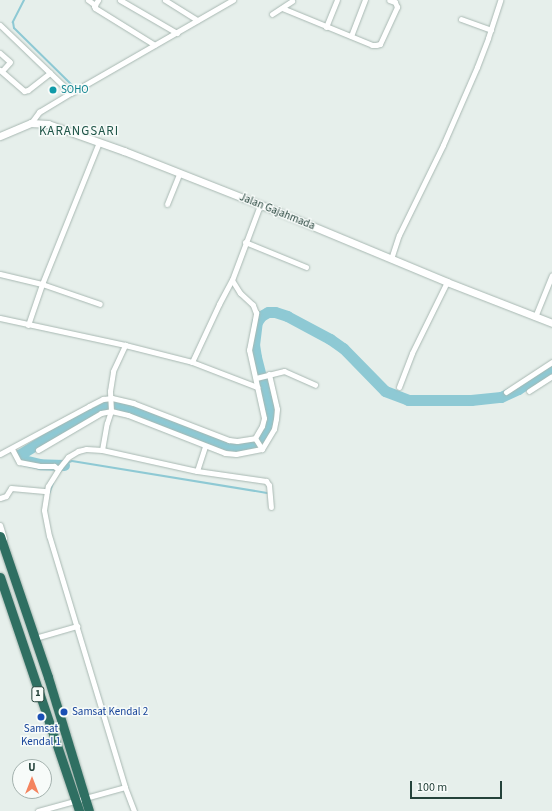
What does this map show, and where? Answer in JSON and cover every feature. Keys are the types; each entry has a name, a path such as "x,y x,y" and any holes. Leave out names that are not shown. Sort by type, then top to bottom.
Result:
{"highway":[{"name":"1","path":"0,536 35,638 89,811"},
{"name":"1","path":"0,577 77,806"}],"street":[{"path":"88,0 97,2 95,8 154,45"},
{"path":"120,0 176,33"},
{"path":"165,0 197,20"},
{"path":"31,123 39,112 233,0"},
{"path":"272,14 293,0"},
{"path":"326,27 337,0"},
{"path":"351,36 365,0"},
{"path":"282,8 372,45 380,44 396,7 395,2 389,0"},
{"path":"394,255 399,235 443,145 491,30 500,0"},
{"path":"461,19 491,30"},
{"path":"0,25 71,93"},
{"path":"0,53 10,62 1,71 26,91 50,73"},
{"name":"Jalan Gajahmada","path":"0,136 31,123 48,124 99,142 179,174 259,209 394,255 447,282 537,312 552,323"},
{"path":"28,325 42,284 99,142"},
{"path":"167,204 179,174"},
{"path":"192,362 232,280 245,242 259,209"},
{"path":"245,242 306,267"},
{"path":"0,274 42,284 100,304"},
{"path":"537,312 552,275"},
{"path":"232,280 240,293 256,309 249,344 264,418 256,439"},
{"path":"399,387 412,353 447,282"},
{"path":"0,318 125,345 192,362 257,387"},
{"path":"102,450 111,410 112,400 110,392 113,371 125,345"},
{"path":"506,392 552,362"},
{"path":"257,378 284,371 315,385"},
{"path":"38,450 101,413 111,410 128,415 205,446 236,454 261,448 274,429 277,409 268,374"},
{"path":"529,391 552,376"},
{"path":"0,454 13,451 103,399 132,403 229,440 237,441 256,439"},
{"path":"256,439 261,448"},
{"path":"197,471 205,446"},
{"path":"134,811 124,787 49,536 44,510 47,491 60,466 78,451 86,449 102,450 197,471 266,481 269,485 271,507"},
{"path":"13,451 19,462 39,466 60,466"},
{"path":"0,498 6,496 11,488 47,491"},
{"path":"0,525 6,543 8,559"},
{"path":"35,638 77,626"},
{"path":"38,811 77,806 85,799 124,787"}],"waterway":[{"path":"24,0 13,22 14,28 73,86"},
{"path":"64,465 40,464 22,460 19,455 89,412 107,406 129,409 219,443 238,447 256,445 261,442 269,419 268,404 254,345 257,322 261,316 268,312 275,312 287,316 330,339 343,348 385,391 408,400 471,400 501,397 518,389 552,368"},
{"path":"59,473 67,463 72,461 268,493"},
{"path":"49,494 53,483"}],"place":[{"name":"SOHO","path":"53,90"},
{"name":"Samsat Kendal 2","path":"64,712"},
{"name":"Samsat Kendal 1","path":"41,717"}],"district":[{"name":"KARANGSARI","path":"79,131"}]}
